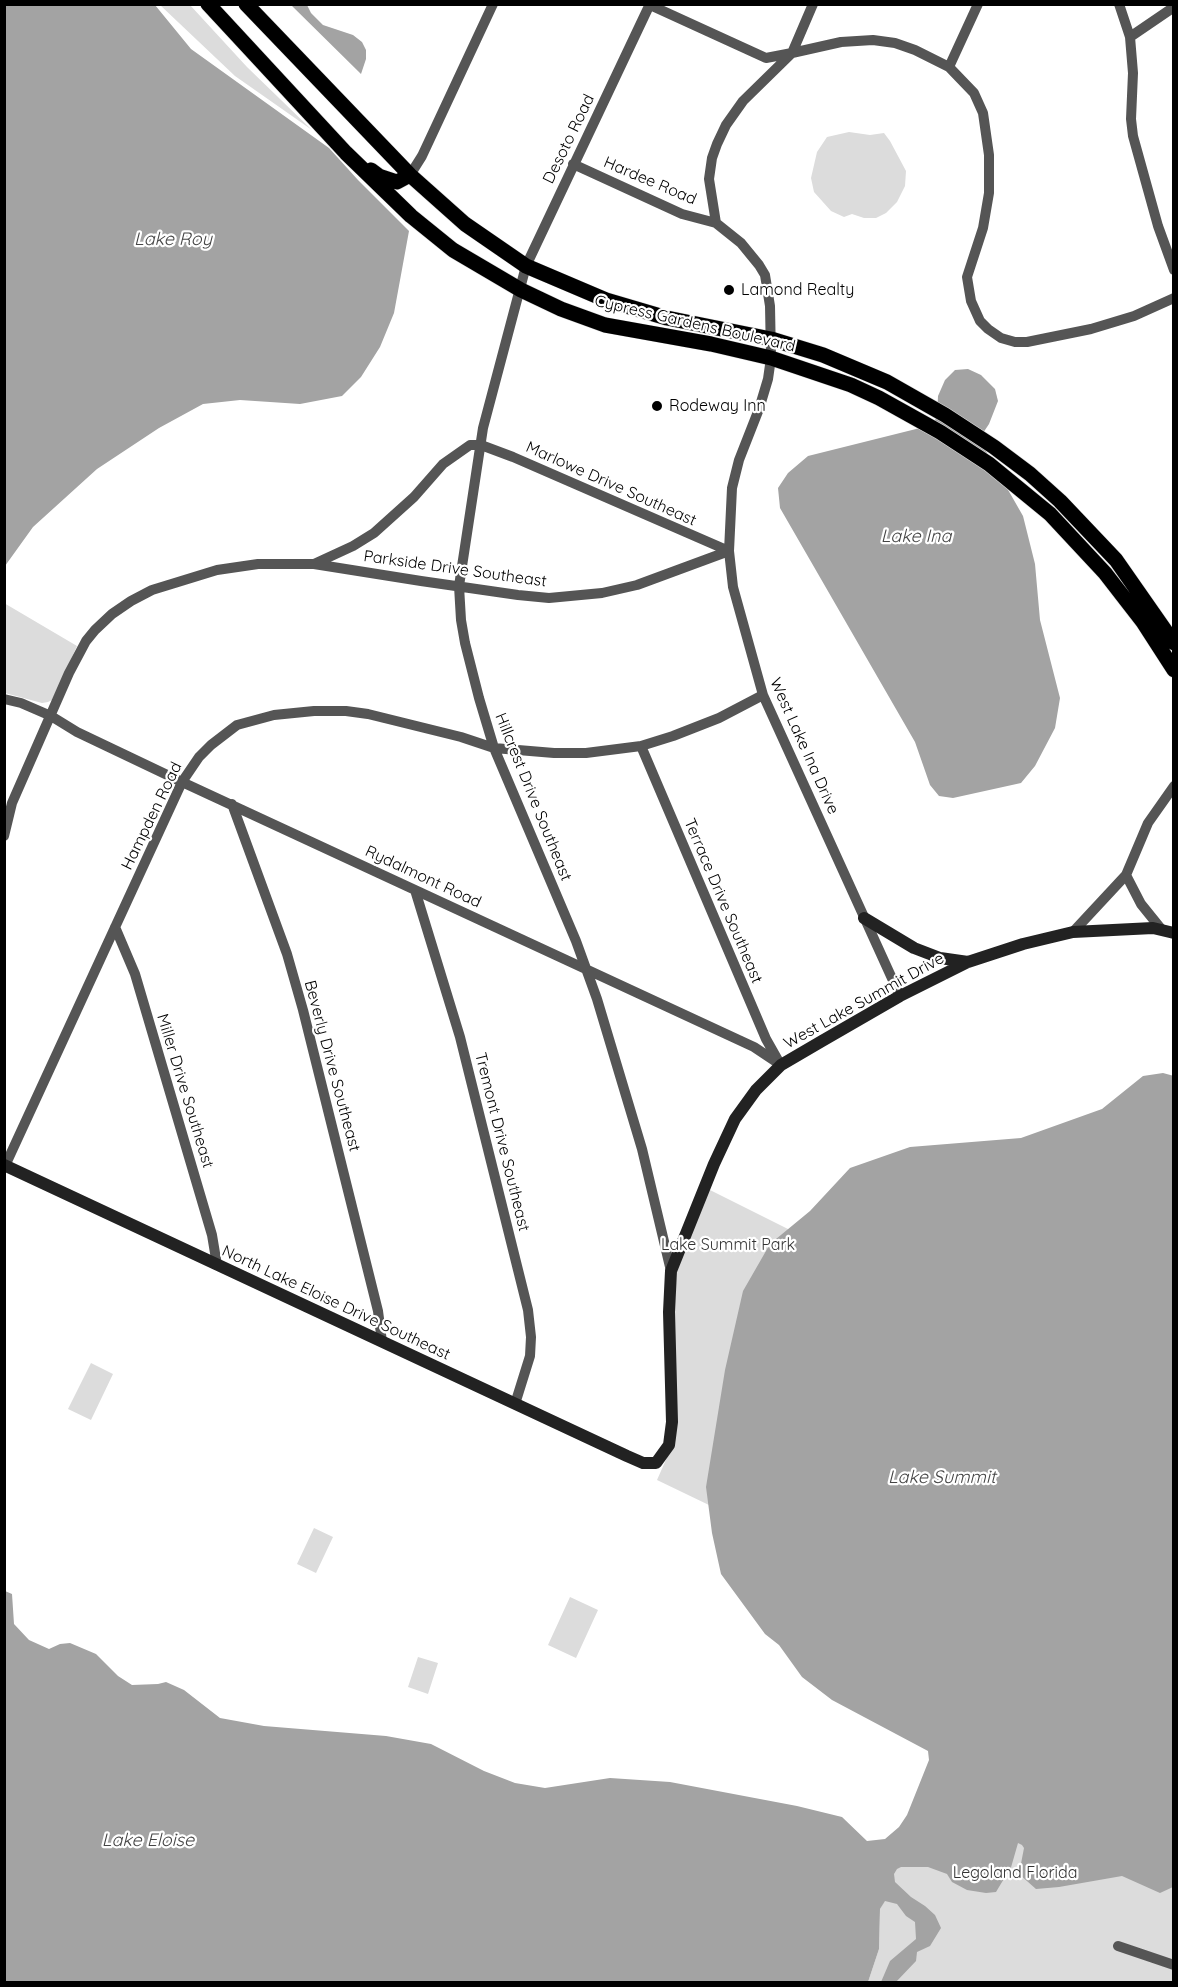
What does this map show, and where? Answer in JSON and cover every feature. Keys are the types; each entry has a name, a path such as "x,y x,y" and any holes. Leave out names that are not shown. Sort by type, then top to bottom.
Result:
{"main road":[{"name":"Cypress Gardens Boulevard","path":"208,4 346,153 411,216 453,250 521,290 561,309 605,325 711,344 771,358 840,381 879,398 940,432 989,464 1050,514 1111,581 1143,622 1173,670"},
{"name":"Cypress Gardens Boulevard","path":"246,4 410,176 465,224 526,266 606,300 667,318 771,339 823,355 887,382 945,415 994,447 1030,474 1060,501 1116,560 1173,643"},
{"path":"346,153 379,176 397,182 410,176"}],"street":[{"path":"410,176 422,156 493,4"},
{"path":"716,223 709,179 717,144 730,118 743,101 792,53 813,4"},
{"path":"949,67 978,4"},
{"path":"1119,4 1130,36 1133,73 1131,119 1133,136 1173,270"},
{"path":"650,5 766,58 840,42 873,40 895,43 915,50 949,67 974,93 983,113 987,132 988,208 967,277 971,301 980,321 1001,338 1015,342 1027,342 1091,329 1124,320 1173,298"},
{"name":"Desoto Road","path":"521,290 526,266 650,5"},
{"path":"1130,36 1173,7"},
{"name":"Hardee Road","path":"573,164 682,213 716,223"},
{"name":"West Lake Ina Drive","path":"716,223 741,243 759,265 765,275 770,306 771,358 759,410 735,474 731,496 729,551 737,608 763,695 900,996"},
{"name":"Hillcrest Drive Southeast","path":"521,290 488,410 481,445 459,586 461,620 465,643 494,748 576,941 600,1007 642,1149 671,1271"},
{"path":"314,564 353,546 374,533 414,497 451,457 470,445 481,445"},
{"name":"Marlowe Drive Southeast","path":"481,445 729,551"},
{"name":"Parkside Drive Southeast","path":"4,836 12,803 69,673 86,642 112,614 131,601 161,586 228,567 258,564 314,564 549,598 602,593 637,585 729,551"},
{"name":"Hampden Road","path":"5,1165 182,782 199,757 237,725 274,715 324,710 368,714 494,748 523,752 578,753 641,746 673,736 719,718 763,695"},
{"name":"Rydalmont Road","path":"4,699 21,703 51,716 77,732 182,782 754,1047 781,1065"},
{"name":"Terrace Drive Southeast","path":"641,746 766,1039 781,1065"},
{"path":"1073,932 1126,875 1148,824 1173,786"},
{"name":"Beverly Drive Southeast","path":"232,804 287,954 303,1010 378,1311 382,1342"},
{"path":"1126,875 1141,904 1168,931"},
{"name":"Tremont Drive Southeast","path":"415,890 460,1037 528,1310 531,1337 530,1356 515,1404"},
{"path":"864,918 914,948 940,958 968,962"},
{"name":"Miller Drive Southeast","path":"115,927 135,974 212,1235 217,1265"},
{"name":"West Lake Summit Drive","path":"656,1463 669,1445 672,1422 669,1312 671,1271 714,1164 735,1119 756,1089 781,1065 900,996 968,962 1023,944 1073,932 1168,931"},
{"name":"North Lake Eloise Drive Southeast","path":"5,1165 627,1456 643,1463 656,1463"},
{"path":"1118,1946 1173,1965"}],"green space":[{"path":"160,5 190,5 247,67 312,130 235,76"},
{"path":"849,132 870,135 884,133 906,171 905,186 897,202 886,213 876,218 864,218 852,214 844,217 831,211 814,192 811,178 817,152 827,137"},
{"path":"4,603 77,646 52,700 48,702 42,703 5,693"},
{"name":"Lake Summit Park","path":"708,1189 792,1231 711,1506 657,1480 672,1446 676,1423 674,1318 677,1267"},
{"path":"91,1363 113,1374 91,1420 68,1409"},
{"path":"314,1528 333,1537 316,1573 297,1564"},
{"path":"570,1597 598,1610 576,1658 548,1645"},
{"path":"418,1657 438,1663 428,1694 408,1687"},
{"name":"Legoland Florida","path":"1173,1820 1173,1982 868,1982 879,1949 880,1909 887,1883 909,1839"}],"water":[{"name":"Lake Roy","path":"5,4 155,5 191,49 329,148 409,231 394,313 380,347 361,377 342,396 300,404 240,400 203,404 159,428 97,469 33,527 5,566"},
{"path":"291,5 307,5 311,13 323,25 353,35 362,42 366,50 366,59 361,74"},
{"name":"Lake Ina","path":"968,369 981,375 995,389 998,401 989,424 979,439 1023,516 1035,564 1040,620 1060,698 1055,728 1035,766 1021,783 953,798 939,796 930,785 915,742 780,508 778,488 788,473 808,456 928,426 937,418 938,396 945,380 955,370"},
{"path":"1163,1073 1174,1076 1173,1887 1160,1893 1122,1876 1036,1889 1019,1874 1024,1848 1018,1843 1010,1871 996,1892 967,1890 952,1882 947,1874 928,1867 901,1867 894,1874 895,1882 935,1915 941,1928 930,1946 917,1952 916,1961 896,1982 881,1982 890,1961 916,1939 915,1922 906,1916 897,1904 885,1901 880,1909 879,1949 868,1982 5,1982 5,1591 12,1594 14,1624 29,1640 49,1649 70,1643 96,1654 118,1676 132,1685 166,1682 184,1690 220,1718 264,1726 386,1736 431,1744 484,1771 515,1783 545,1788 610,1778 670,1782 797,1806 842,1817 867,1841 885,1839 899,1827 907,1815 929,1760 928,1751 832,1700 802,1677 779,1645 765,1634 721,1574 712,1533 706,1487 725,1370 743,1291 770,1244 810,1211 850,1168 910,1147 1021,1138 1102,1109 1143,1076"}],"place":[{"name":"Lamond Realty","path":"729,290"},
{"name":"Rodeway Inn","path":"657,406"}],"water label":[{"name":"Lake Summit","path":"942,1478"},
{"name":"Lake Eloise","path":"148,1841"}]}
